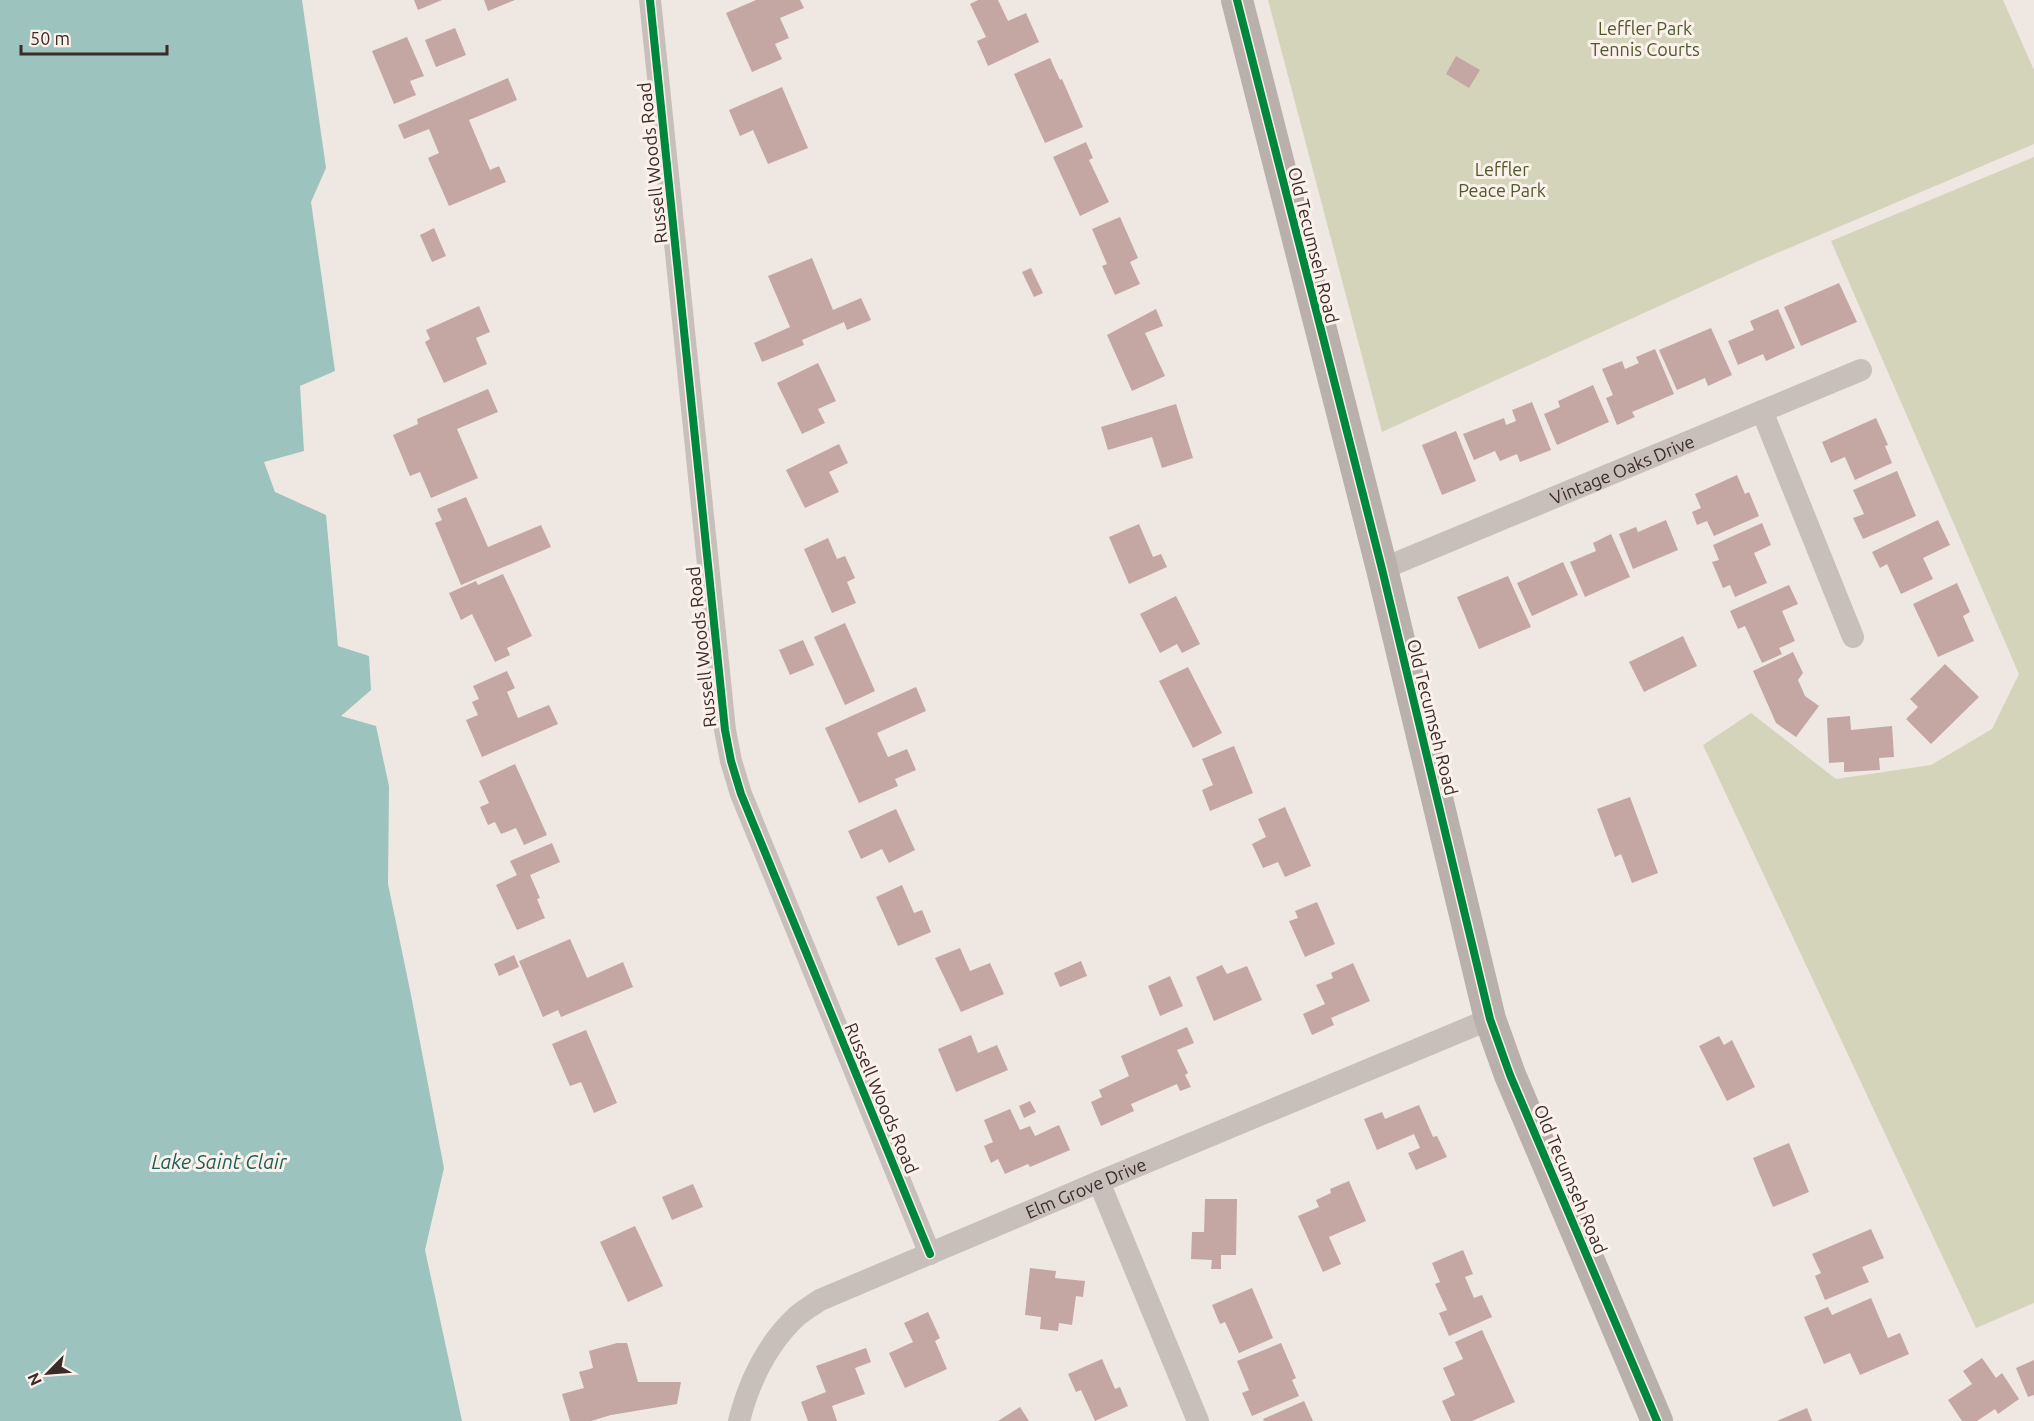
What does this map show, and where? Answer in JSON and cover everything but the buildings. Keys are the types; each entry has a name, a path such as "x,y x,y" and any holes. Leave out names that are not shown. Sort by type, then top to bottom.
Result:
{"main road":[{"name":"Old Tecumseh Road","path":"1237,0 1382,569 1490,1019 1515,1085 1657,1421"}],"street":[{"name":"Russell Woods Road","path":"650,0 730,761 741,794 930,1254"},
{"name":"Vintage Oaks Drive","path":"1382,569 1861,370"},
{"path":"1762,411 1853,637"},
{"name":"Elm Grove Drive","path":"740,1421 746,1396 762,1362 781,1332 799,1314 820,1300 1490,1019"},
{"path":"1099,1182 1198,1421"}],"green space":[{"name":"Leffler Peace Park","path":"1268,0 2003,0 2034,70 2034,144 1756,262 1382,432"},
{"path":"2034,157 2034,1303 1976,1328 1703,745 1751,713 1836,779 1931,765 1992,729 2019,674 1831,241"}],"water":[{"name":"Lake Saint Clair","path":"0,0 302,0 326,168 311,202 335,371 300,386 304,451 264,462 275,492 326,515 338,646 369,656 371,690 341,716 376,726 389,786 388,884 444,1168 425,1250 462,1421 0,1421"}],"cycle path":[{"path":"650,0 725,730 731,761 741,794 930,1254"},
{"path":"1237,0 1382,569 1490,1019 1510,1075 1657,1421"}],"park label":[{"name":"Leffler Park Tennis Courts","path":"1645,38"}]}
